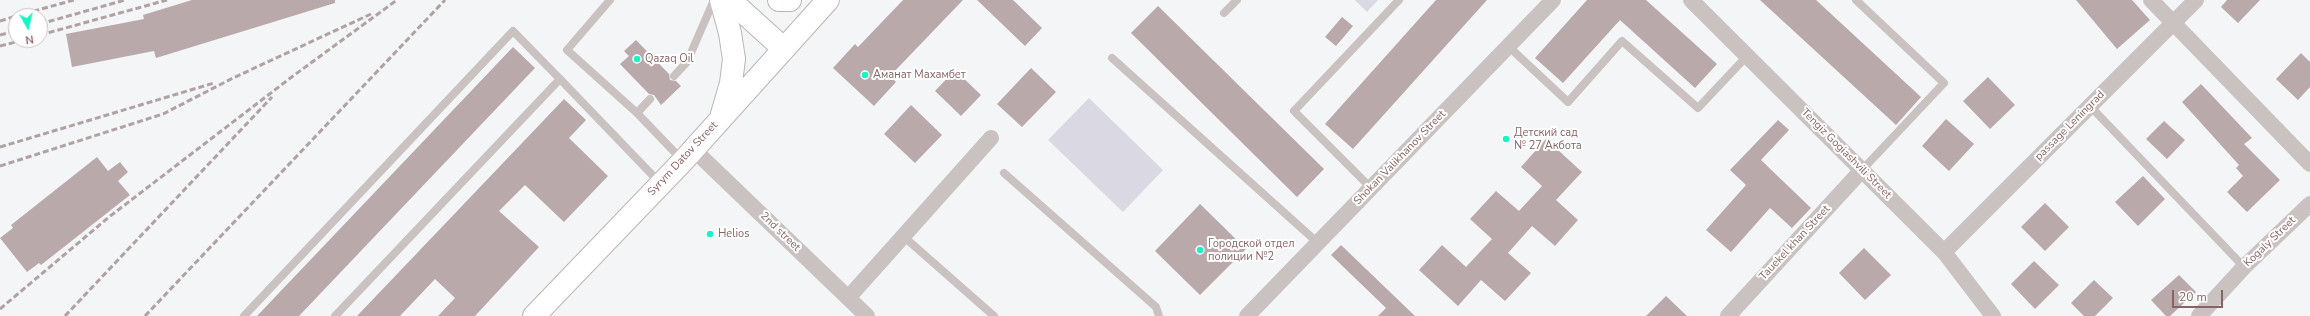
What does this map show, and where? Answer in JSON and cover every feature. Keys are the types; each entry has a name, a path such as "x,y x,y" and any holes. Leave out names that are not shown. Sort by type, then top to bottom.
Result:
{"main road":[{"path":"720,119 731,83 734,59 730,33 721,0"},
{"path":"730,0 784,49"},
{"path":"779,0 790,0"},
{"name":"Syrym Datov Street","path":"534,316 688,155 828,0"}],"street":[{"name":"Shokan Valikhanov Street","path":"1247,316 1552,0"},
{"name":"Tengiz Gogiashvili Street","path":"1690,0 1944,252 1993,316"},
{"path":"2151,0 2310,164"},
{"name":"passage Leningrad","path":"1944,252 2196,0"},
{"path":"848,298 991,138"},
{"name":"2nd street","path":"688,155 867,316"},
{"name":"Tauekel khan Street","path":"1728,316 1862,170"},
{"name":"Kogaly Street","path":"2199,316 2244,267 2310,204"}],"lane":[{"path":"610,0 567,50 636,113 688,155"},
{"path":"674,76 687,62 714,0"},
{"path":"1224,13 1237,0"},
{"path":"1371,188 1294,112 1399,0"},
{"path":"1856,0 1944,83 1862,170"},
{"path":"244,316 513,31 660,184"},
{"path":"1508,46 1568,102 1622,41 1698,108 1747,56"},
{"path":"1112,58 1318,243"},
{"path":"335,316 560,79"},
{"path":"636,113 650,99"},
{"path":"2090,106 2244,267"},
{"path":"1004,173 1156,307 1159,316"},
{"path":"902,236 994,316"}],"shaded area":[{"path":"1355,0 1378,0 1367,12"},
{"path":"1089,98 1163,170 1123,212 1048,140"}],"building":[{"path":"192,0 335,0 335,3 156,58 154,51 72,67 66,34 144,19 143,15"},
{"path":"903,0 963,0 890,76 896,82 874,106 833,68 855,44 858,47"},
{"path":"977,0 1013,0 1042,28 1025,46"},
{"path":"1436,0 1487,0 1353,149 1325,124"},
{"path":"1587,0 1646,0 1717,64 1695,88 1620,20 1563,83 1535,58"},
{"path":"1760,0 1816,0 1921,97 1896,125"},
{"path":"2076,0 2132,0 2150,20 2117,49"},
{"path":"2227,0 2260,0 2238,23 2221,7"},
{"path":"1158,6 1324,169 1297,197 1131,33"},
{"path":"1342,17 1353,26 1336,46 1325,37"},
{"path":"636,40 669,74 670,80 676,81 681,86 661,105 654,95 649,94 620,64 629,56 624,51"},
{"path":"513,47 535,68 299,316 257,316"},
{"path":"2301,53 2310,62 2310,87 2298,100 2276,79"},
{"path":"1031,68 1056,92 1022,127 997,104"},
{"path":"955,70 981,95 961,116 935,91"},
{"path":"1988,77 2015,105 1990,129 1963,101"},
{"path":"2201,84 2252,138 2244,144 2280,180 2247,212 2227,192 2243,176 2236,168 2239,165 2182,102"},
{"path":"564,99 586,120 569,138 608,176 564,222 525,185 499,211 539,247 475,316 438,316 455,298 435,279 400,316 357,316"},
{"path":"911,105 942,135 915,163 884,134"},
{"path":"1946,119 1974,144 1949,171 1922,146"},
{"path":"1778,120 1789,130 1761,160 1811,208 1792,228 1770,208 1731,252 1706,230 1746,185 1730,170"},
{"path":"2164,121 2185,140 2167,159 2146,139"},
{"path":"1546,139 1582,172 1556,200 1578,220 1555,246 1532,226 1508,253 1531,273 1505,301 1481,280 1458,306 1419,270 1442,245 1466,267 1492,239 1470,219 1496,191 1519,211 1542,186 1521,167"},
{"path":"97,157 108,171 120,162 128,172 118,181 130,195 41,265 39,263 27,272 0,238 13,228 11,225"},
{"path":"2143,176 2165,199 2138,226 2115,202"},
{"path":"2045,203 2069,227 2045,251 2021,227"},
{"name":"Городской отдел полиции №2","path":"1200,204 1246,249 1200,295 1155,251"},
{"path":"1341,245 1415,316 1378,316 1386,308 1331,255"},
{"path":"1864,248 1891,275 1865,300 1839,273"},
{"path":"2034,261 2059,285 2035,309 2011,284"},
{"path":"2179,275 2196,292 2170,316 2166,316 2151,300"},
{"path":"2094,280 2113,298 2095,316 2084,316 2071,303"},
{"path":"1666,296 1687,316 1646,316"}],"railway":[{"path":"45,8 74,0"},
{"path":"48,22 125,0"},
{"path":"48,33 167,0"},
{"path":"0,309 109,217 293,76 397,0"},
{"path":"145,316 445,0"},
{"path":"0,166 163,114 233,78 371,14"},
{"path":"0,21 8,18"},
{"path":"0,35 8,33"},
{"path":"0,46 8,44"},
{"path":"0,147 214,83"},
{"path":"65,316 272,97"}],"place":[{"name":"Qazaq Oil","path":"637,59"},
{"name":"Аманат Махамбет","path":"865,75"},
{"name":"Детский сад № 27 Акбота","path":"1506,139"},
{"name":"Helios","path":"710,234"},
{"name":"Городской отдел полиции №2","path":"1200,250"}]}
